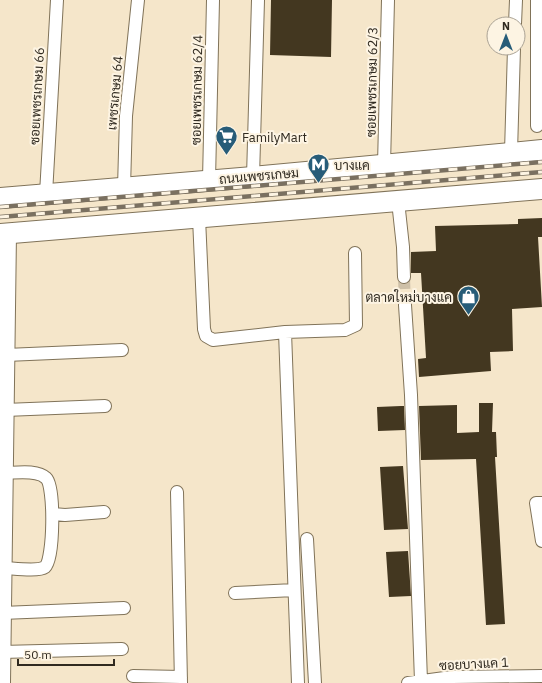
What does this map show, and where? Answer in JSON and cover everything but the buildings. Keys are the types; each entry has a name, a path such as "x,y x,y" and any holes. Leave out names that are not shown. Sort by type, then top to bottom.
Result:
{"main road":[{"name":"ถนนเพชรเกษม","path":"0,198 253,177 542,150"},
{"path":"0,683 6,355 2,230 199,218 542,189"}],"street":[{"name":"ซอยเพชรเกษม 66","path":"46,194 57,0"},
{"name":"เพชรเกษม 64","path":"124,188 126,116 138,0"},
{"name":"ซอยเพชรเกษม 62/4","path":"209,180 213,0"},
{"path":"253,177 258,0"},
{"name":"ซอยเพชรเกษม 62/3","path":"384,165 388,0"},
{"path":"515,16 516,1 537,1 537,126"},
{"path":"511,152 514,56"},
{"path":"398,201 404,277"},
{"path":"199,218 203,321 206,336 213,340 284,332 345,330 356,325 355,253"},
{"path":"405,306 411,395 421,681"},
{"path":"284,332 298,683"},
{"path":"6,355 122,350"},
{"path":"5,410 105,406"},
{"path":"2,568 40,570 45,567 49,560 52,514 50,484 45,477 37,474 4,473"},
{"path":"133,676 181,680 177,492"},
{"path":"539,503 542,541"},
{"path":"52,514 65,515 104,512"},
{"path":"307,539 315,683"},
{"path":"235,593 294,590"},
{"path":"2,613 124,608"},
{"path":"1,652 122,649"},
{"name":"ซอยบางแค 1","path":"408,683 421,681 542,676"}],"tunnel":[{"path":"404,277 405,305"}],"railway":[{"path":"0,207 542,162"},
{"path":"0,217 542,172"}],"place":[{"name":"FamilyMart","path":"227,156"},
{"name":"บางแค","path":"319,184"},
{"name":"ตลาดใหม่บางแค","path":"468,316"}]}
